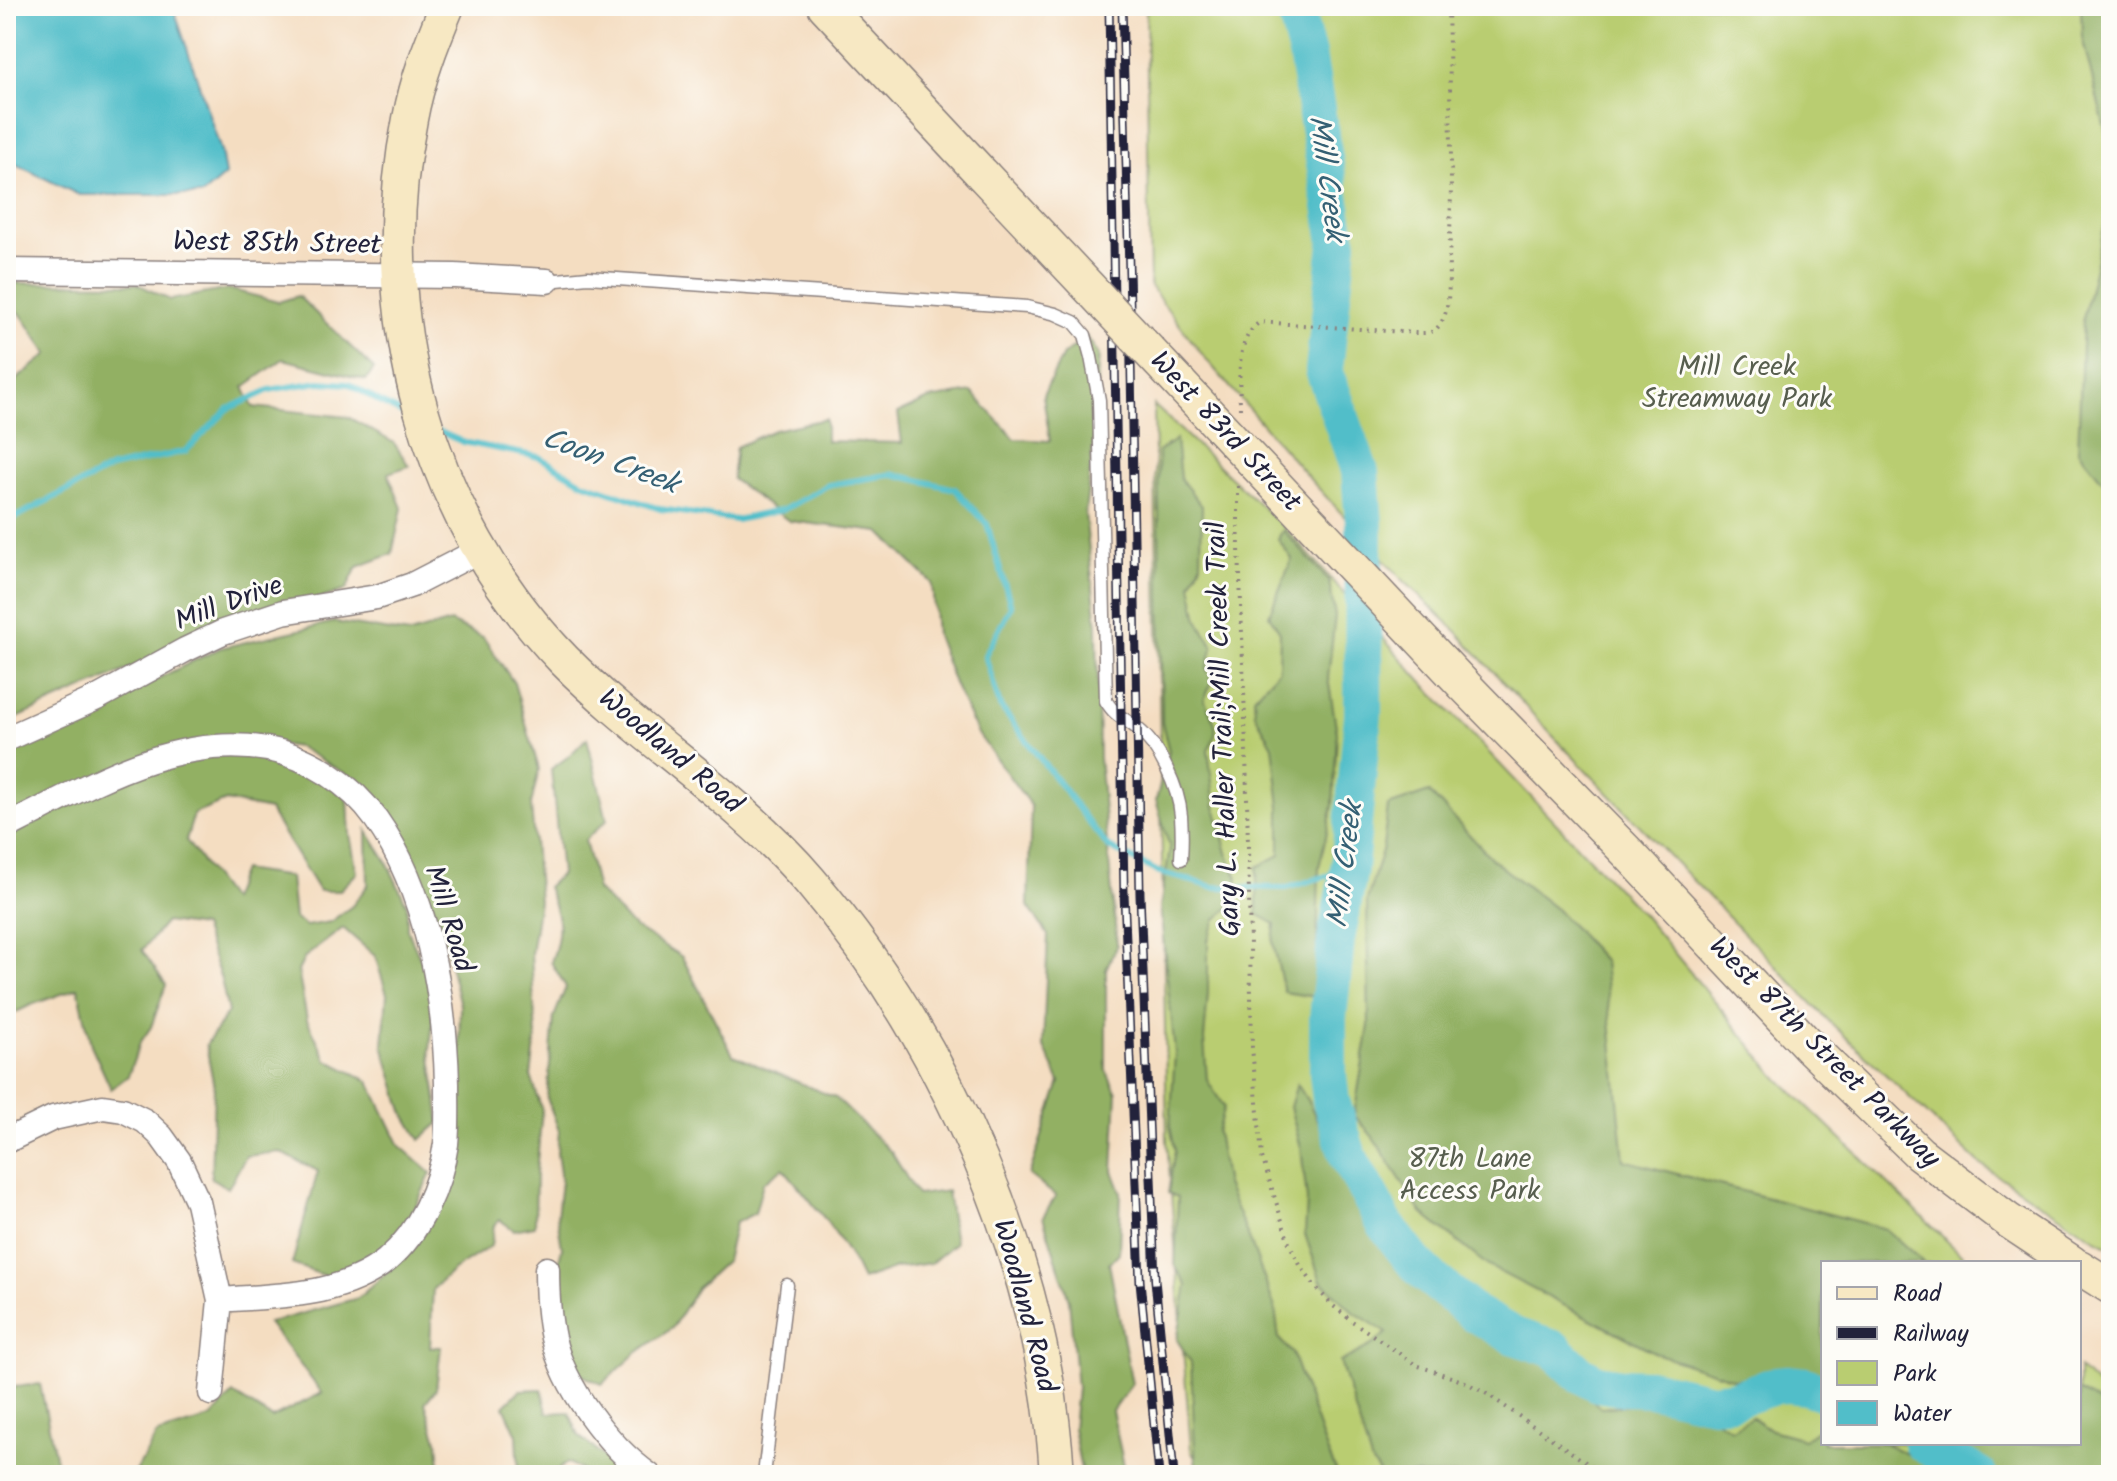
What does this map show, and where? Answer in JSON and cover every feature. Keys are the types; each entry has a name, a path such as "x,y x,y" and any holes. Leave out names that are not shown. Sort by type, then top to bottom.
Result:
{"main road":[{"name":"Woodland Road","path":"447,6 410,116 398,213 398,275 408,359 427,433 456,504 480,550 516,602 563,659 600,695 738,809 788,858 842,922 894,994 953,1100 987,1178 1009,1240 1044,1369 1057,1475"},
{"name":"West 83rd Street","path":"825,6 1463,684 1629,854"},
{"name":"West 87th Street Parkway","path":"1629,854 1810,1047 1919,1153 2009,1221 2069,1261"},
{"path":"2081,1268 2111,1287"}],"street":[{"name":"West 85th Street","path":"6,271 398,275 547,281"},
{"name":"Mill Drive","path":"6,739 99,697 223,632 283,612 377,597 412,585 480,550"},
{"name":"Mill Road","path":"6,827 102,779 169,754 199,747 234,745 269,749 304,760 334,778 362,802 387,835 410,883 437,979 446,1053 446,1145 438,1180 426,1208 408,1238 388,1259 359,1279 314,1292 220,1300"},
{"path":"6,1141 53,1118 103,1107 123,1110 145,1121 161,1136 179,1161 198,1202 220,1300 211,1393"},
{"path":"547,1269 547,1300 554,1341 567,1374 589,1414 613,1444 649,1475"}],"lane":[{"path":"547,281 588,277 1027,307 1074,322 1085,335 1099,400 1106,701 1113,713 1137,727 1158,750 1181,812 1181,859"},
{"path":"764,1475 787,1285"}],"path":[{"path":"1240,411 1245,337 1260,322 1416,333 1430,333 1438,328 1447,299 1450,229 1448,6"},
{"name":"Gary L. Haller Trail;Mill Creek Trail","path":"1238,473 1252,1047 1262,1157 1289,1243 1314,1285 1352,1321 1416,1365 1465,1382 1487,1394 1604,1475"}],"green space":[{"name":"Mill Creek Streamway Park","path":"1146,6 2111,6 2111,1247 1980,1164 1830,1022 1550,733 1457,632 1399,576 1205,358 1150,286"},
{"path":"2081,6 2111,6 2111,153 2082,37"},
{"path":"2111,197 2111,491 2078,451 2083,319"},
{"path":"6,284 138,284 170,300 229,289 278,302 298,296 374,369 366,380 283,359 244,387 253,407 348,417 394,443 409,466 388,473 402,508 392,554 357,567 346,590 183,645 6,723 6,388 48,354 20,313 6,306"},
{"path":"1087,337 1099,355 1085,513 1097,626 1099,758 1117,945 1106,969 1106,1070 1117,1093 1113,1171 1121,1192 1119,1253 1109,1263 1132,1384 1112,1411 1126,1475 1082,1475 1073,1428 1077,1388 1069,1300 1043,1217 1056,1196 1029,1175 1060,1082 1043,1045 1048,935 1028,906 1031,806 978,734 955,686 936,635 932,583 880,532 789,521 732,479 736,447 774,430 826,419 826,441 902,443 898,413 929,399 972,392 1015,439 1050,441 1043,395 1063,355"},
{"name":"87th Lane Access Park","path":"1154,405 1290,533 1422,682 1643,915 1777,1077 1968,1261 1821,1261 1821,1445 2081,1445 2081,1370 2111,1399 2111,1475 1204,1475 1191,1451 1167,1141"},
{"path":"1176,439 1180,478 1202,506 1201,564 1191,584 1198,620 1213,646 1207,669 1212,682 1204,700 1216,730 1208,749 1215,806 1227,853 1238,878 1234,904 1216,919 1208,941 1204,1039 1207,1080 1224,1107 1217,1132 1226,1185 1275,1308 1279,1339 1292,1353 1338,1475 1196,1474 1191,1362 1177,1340 1187,1285 1175,1266 1178,1197 1168,1193 1175,1150 1170,1126 1175,1053 1160,907 1170,849 1156,800 1169,751 1162,723 1158,452"},
{"path":"1283,530 1329,581 1335,616 1328,678 1337,733 1333,806 1319,867 1316,997 1284,992 1273,942 1275,924 1257,914 1257,867 1280,855 1280,807 1273,746 1255,714 1254,697 1279,670 1280,632 1269,615 1292,559 1278,539"},
{"path":"334,622 410,634 450,622 483,637 514,683 539,769 531,805 539,901 531,954 536,1037 531,1076 542,1110 535,1226 514,1230 500,1220 494,1225 491,1246 452,1271 433,1289 430,1347 441,1347 436,1389 425,1403 438,1443 441,1475 134,1475 157,1434 211,1418 233,1394 272,1418 322,1393 268,1323 358,1298 413,1249 448,1194 458,1118 460,1005 440,924 397,825 364,784 298,747 227,737 6,820 6,753 220,648"},
{"path":"587,738 607,820 585,840 597,890 634,927 682,957 733,1055 836,1098 892,1153 917,1195 947,1191 955,1243 931,1263 896,1268 862,1280 837,1235 783,1168 763,1183 755,1213 735,1223 726,1261 697,1288 672,1328 602,1384 579,1374 561,1333 554,1280 562,1248 557,1216 561,1181 557,1153 559,1131 547,1098 554,1017 566,987 551,962 558,924 547,887 561,874 551,769"},
{"path":"228,750 314,773 348,798 350,835 357,873 339,891 319,891 269,810 226,801 194,814 186,840 230,900 242,870 290,877 294,918 306,926 330,922 352,906 368,885 367,830 387,862 407,905 407,929 424,966 434,1009 430,1050 440,1122 420,1140 403,1111 383,1045 387,994 375,956 343,928 305,957 298,971 307,1020 327,1060 369,1081 400,1146 431,1173 408,1223 363,1271 328,1277 292,1264 318,1171 280,1152 246,1156 228,1188 211,1178 214,1087 206,1045 228,1012 221,979 202,927 166,922 142,950 166,985 128,1076 111,1089 91,1045 78,988 6,1017 6,838 135,771"},
{"path":"1429,792 1493,860 1557,910 1604,961 1624,1160 1886,1229 1922,1261 1821,1261 1821,1378 1811,1372 1734,1379 1658,1354 1488,1266 1422,1213 1373,1137 1354,1115 1369,1026 1367,900 1383,847 1388,806"},
{"path":"1297,1084 1358,1196 1445,1308 1501,1346 1539,1350 1601,1408 1649,1403 1708,1415 1732,1429 1752,1417 1771,1430 1804,1439 1821,1426 1821,1445 1888,1445 1951,1475 1381,1475 1372,1464 1340,1362 1387,1333 1354,1312 1321,1281 1305,1234 1307,1200 1301,1148 1290,1107"},
{"path":"40,1384 59,1475 6,1475 6,1388"},
{"path":"542,1389 547,1413 569,1412 579,1436 623,1475 591,1475 567,1462 554,1475 519,1475 517,1435 504,1406 520,1390"},
{"path":"2081,1391 2111,1411 2111,1475 1993,1475 1941,1445 2081,1445"}],"water":[{"path":"6,6 173,6 221,151 225,175 202,195 79,195 9,161 6,155"}],"waterway":[{"name":"Coon Creek","path":"1294,6 1307,54 1338,243 1324,370 1360,472 1364,523 1363,715 1349,869 1336,940 1328,1018 1331,1101 1348,1156 1385,1224 1428,1276 1474,1313 1514,1336 1554,1349 1579,1373 1597,1383 1650,1388 1712,1402 1732,1400 1787,1384 1821,1391"},
{"name":"Coon Creek","path":"6,522 111,468 186,451 228,409 269,390 319,382 349,384 412,418"},
{"name":"Coon Creek","path":"440,432 463,442 539,457 582,482 660,509 736,520 783,510 828,485 893,474 955,489 987,524 1011,606 985,655 1000,706 1107,846 1158,872 1214,887 1287,888 1349,869"},
{"name":"Mill Creek","path":"1926,1445 1978,1475"}],"railway":[{"path":"1109,6 1124,893 1140,1281 1159,1475"},
{"path":"1122,6 1140,895 1155,1280 1174,1475"}]}
